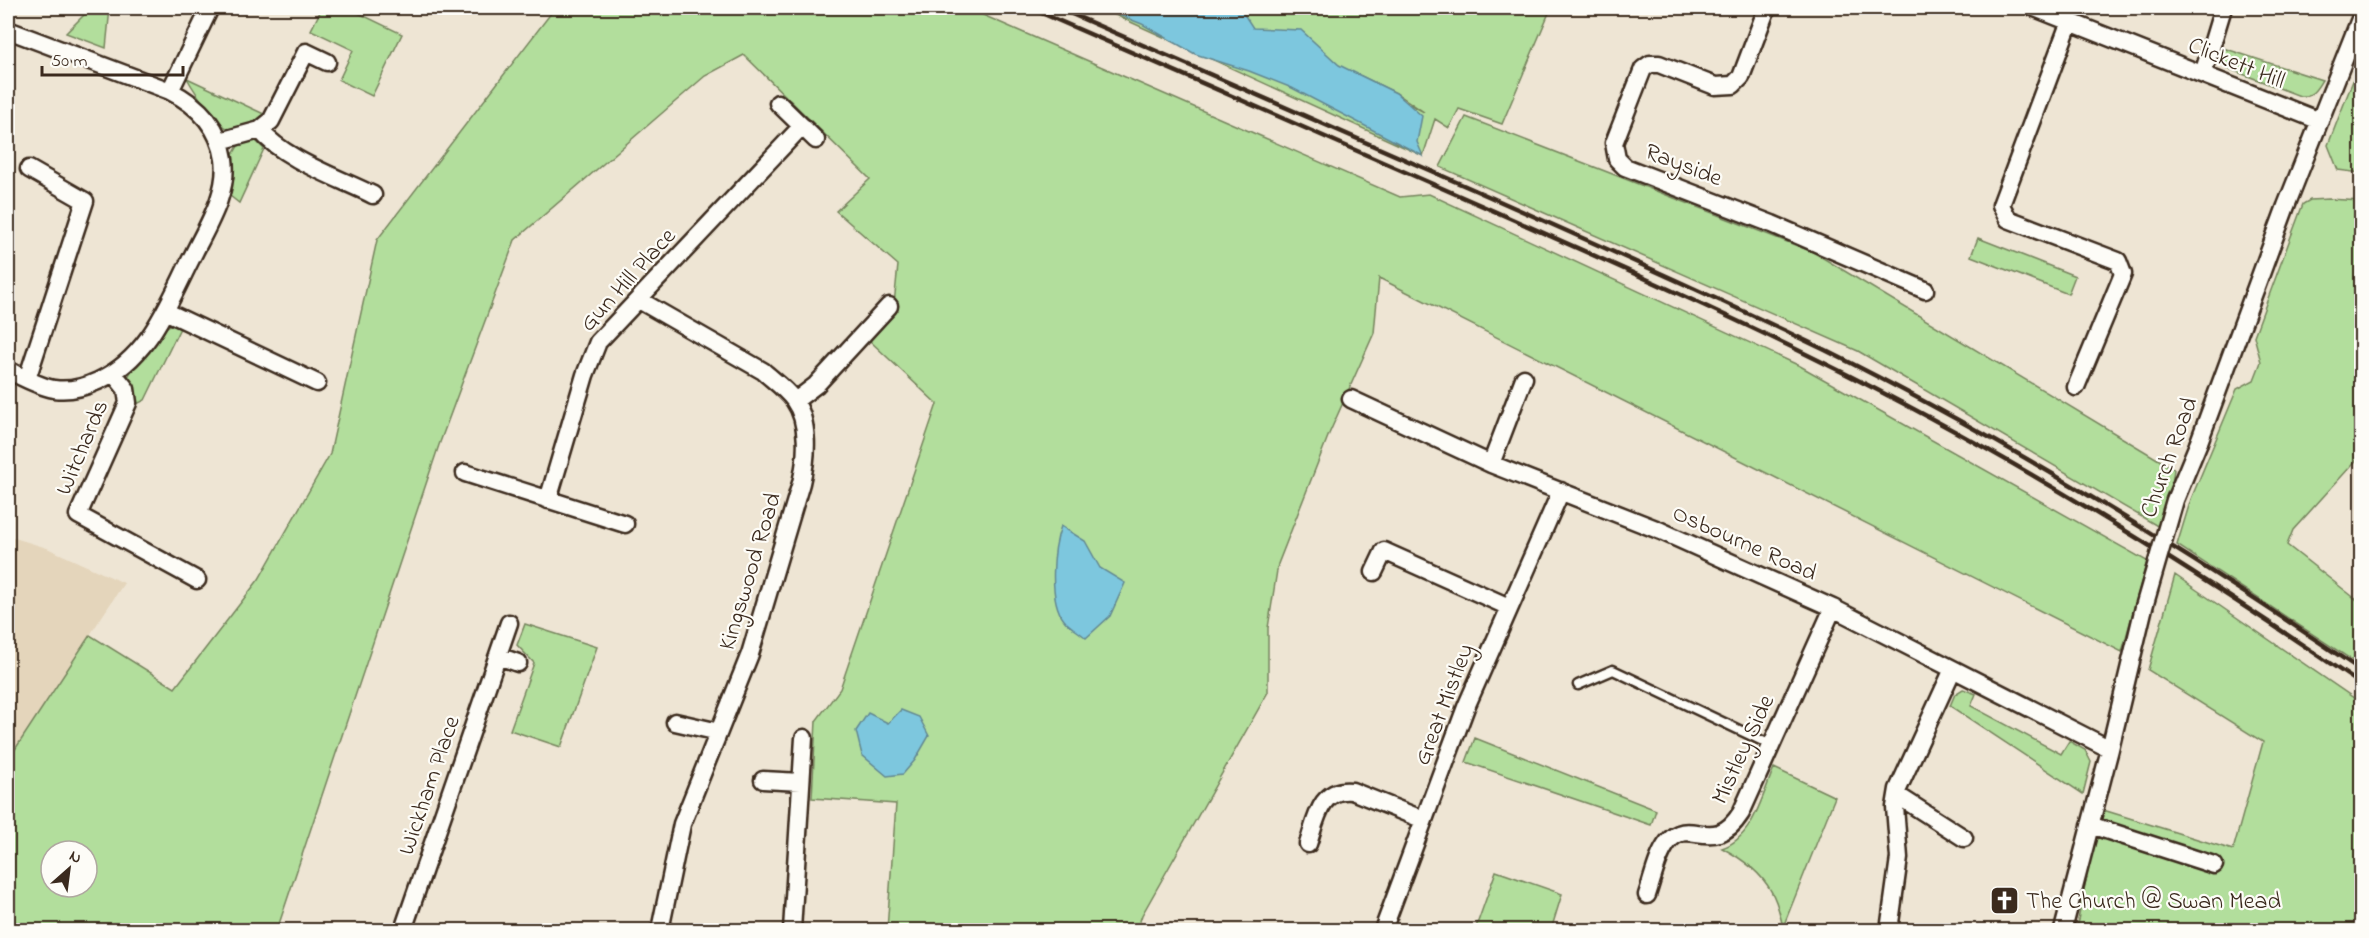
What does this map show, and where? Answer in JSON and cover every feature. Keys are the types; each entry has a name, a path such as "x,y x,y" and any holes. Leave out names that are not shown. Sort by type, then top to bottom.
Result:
{"street":[{"path":"171,91 210,8"},
{"name":"Rayside","path":"1767,8 1741,77 1733,85 1715,86 1659,64 1650,64 1643,69 1614,143 1617,159 1625,167 1772,224 1925,290"},
{"name":"Clickett Hill","path":"2035,8 2320,121"},
{"path":"2203,74 2223,8"},
{"name":"Church Road","path":"2063,930 2144,607 2175,500 2361,14"},
{"path":"2070,21 2001,205 2008,219 2118,261 2123,274 2076,387"},
{"name":"Witchards","path":"8,30 171,91 199,109 210,122 220,141 225,162 220,197 165,311 142,347 114,374 74,389 54,389 8,370"},
{"path":"220,141 260,130 271,121 306,52 327,62"},
{"path":"778,103 816,140"},
{"name":"Gun Hill Place","path":"548,500 591,357 598,342 802,126"},
{"path":"260,130 282,151 374,195"},
{"path":"27,379 85,201 29,169"},
{"path":"639,300 762,371 795,401 816,385 889,306"},
{"path":"165,311 317,383"},
{"name":"Witchards","path":"114,374 126,389 128,403 78,515 197,580"},
{"path":"1491,464 1524,378"},
{"name":"Osbourne Road","path":"1351,399 1491,464 1671,535 1833,608 2110,748"},
{"name":"Kingswood Road","path":"660,930 682,824 750,654 801,483 805,466 806,441 802,418 795,401"},
{"path":"465,473 625,524"},
{"name":"Great Mistley","path":"1383,930 1466,707 1561,491"},
{"path":"1374,572 1384,551 1509,607"},
{"name":"Mistley Side","path":"1647,895 1661,854 1674,836 1683,832 1716,835 1725,832 1734,824 1833,608"},
{"name":"Wickham Place","path":"403,930 509,623"},
{"path":"498,656 518,663"},
{"path":"1889,930 1899,858 1897,795 1953,669"},
{"path":"675,722 719,732"},
{"path":"792,930 804,738"},
{"path":"763,780 801,782"},
{"path":"1308,844 1325,800 1334,792 1342,790 1352,791 1425,820"},
{"path":"1897,795 1964,838"},
{"path":"2090,825 2214,865"}],"lane":[{"name":"Mistley Side","path":"1578,685 1613,670 1771,745"}],"shaded area":[{"path":"8,536 47,548 124,583 8,760"}],"green space":[{"path":"91,8 110,8 106,48 66,33"},
{"path":"322,8 348,8 402,34 372,96 339,80 353,50 311,30"},
{"path":"555,8 967,8 1400,197 1429,194 1800,366 2147,561 2122,652 1379,278 1374,333 1329,434 1278,564 1268,628 1268,692 1142,915 1137,930 887,930 896,804 812,798 816,721 840,689 937,404 870,341 893,314 898,265 836,211 870,179 744,55 705,76 515,240 439,445 277,930 8,930 8,760 90,635 175,688 259,579 330,454 377,240"},
{"path":"1100,8 1551,8 1502,124 1459,109 1449,128 1435,119 1423,156","holes":["1361,76 1396,93 1424,112 1360,77"]},
{"path":"2223,48 2322,80 2313,92 2300,96 2227,68 2221,62"},
{"path":"2361,60 2361,173 2338,170 2328,145"},
{"path":"187,78 266,115 256,122 237,129 227,128 207,108"},
{"path":"1466,117 1813,252 2174,469 2166,531 1858,351 1440,167"},
{"path":"250,140 256,141 264,149 239,203 230,196 232,156 238,146"},
{"path":"2310,200 2361,201 2361,455 2293,530 2287,545 2361,603 2361,666 2177,545 2191,499 2237,389 2254,380 2261,362 2254,336 2303,204"},
{"path":"1978,238 2075,276 2068,294 1971,256"},
{"path":"170,325 180,328 145,400 137,404 135,392 128,377 165,328"},
{"path":"2175,575 2361,703 2361,930 2076,930 2100,809 2233,850 2263,742 2148,670"},
{"path":"525,624 597,647 561,747 510,730 534,663 517,645"},
{"path":"1963,689 1976,694 1971,706 2061,754 2069,741 2085,750 2091,762 2083,794 1950,706 1955,694"},
{"path":"1475,738 1656,810 1651,825 1466,762"},
{"path":"1774,768 1835,797 1783,927 1775,900 1767,884 1750,866 1722,848 1733,843 1749,826"},
{"path":"1496,871 1562,894 1551,930 1475,930"}],"water":[{"path":"1105,8 1240,8 1253,28 1301,30 1339,65 1396,93 1422,116 1417,142 1423,156 1292,88 1249,71 1195,54 1142,24"},
{"path":"1061,526 1085,541 1100,568 1125,583 1110,616 1086,638 1064,620 1056,600 1054,560"},
{"path":"901,710 919,717 929,736 915,760 903,774 887,776 862,755 856,731 868,713 888,723"}],"railway":[{"path":"1030,8 1653,282 1779,341 1890,397 1960,434 2097,513 2230,597 2362,685"},
{"path":"1058,8 1604,248 1825,350 1963,423 2099,501 2231,584 2362,671"}],"place":[{"name":"The Church @ Swan Mead","path":"2005,900"}]}
